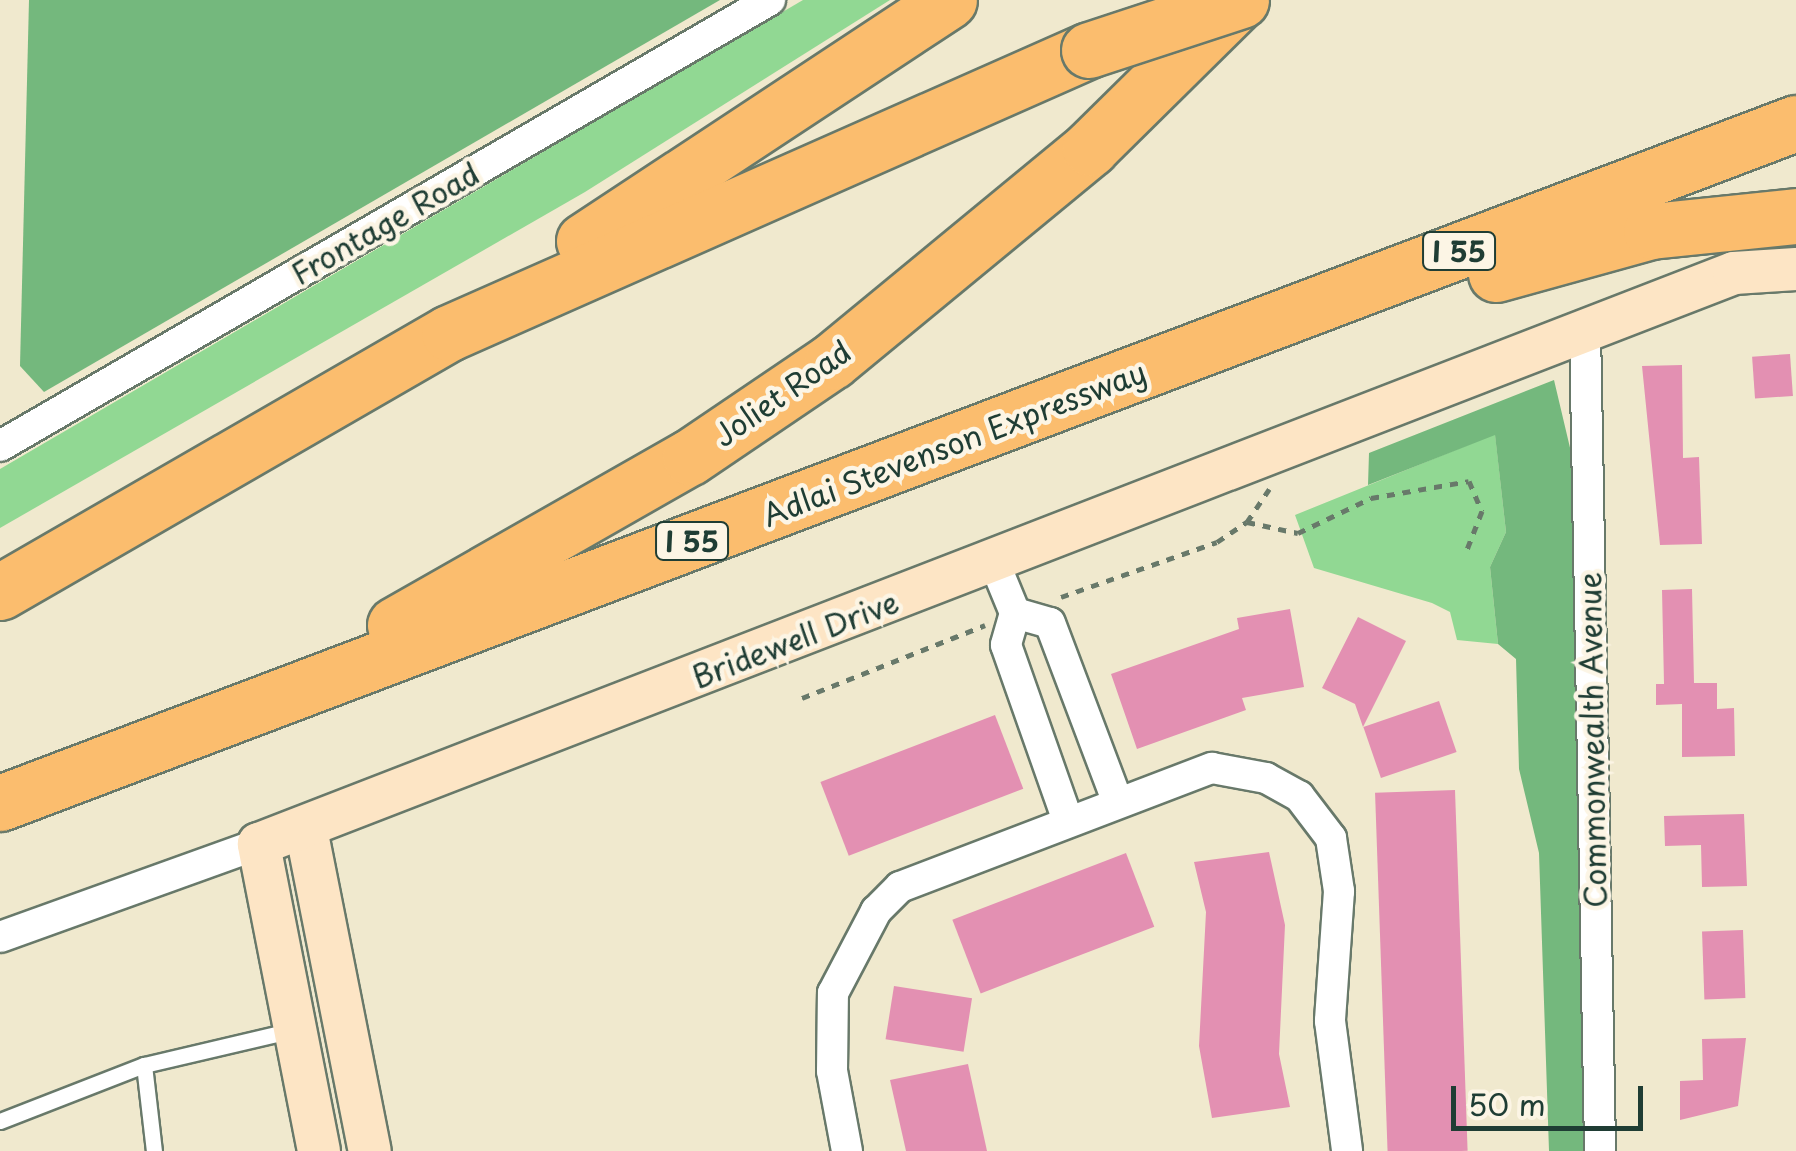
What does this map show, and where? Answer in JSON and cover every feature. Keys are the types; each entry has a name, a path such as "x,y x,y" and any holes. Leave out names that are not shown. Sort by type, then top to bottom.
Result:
{"highway":[{"path":"0,592 448,333 949,0"},
{"path":"448,333 1089,50 1241,0"},
{"name":"Joliet Road","path":"262,702 690,457 832,361 1090,148 1241,0"},
{"name":"Adlai Stevenson Expressway","path":"0,803 1796,123"},
{"path":"1123,380 1224,359 1651,231 1796,216"}],"street":[{"name":"Frontage Road","path":"2,437 770,0"},
{"name":"Bridewell Drive","path":"0,936 306,829 1734,273 1796,269"},
{"name":"Commonwealth Avenue","path":"1585,329 1600,1151"},
{"path":"994,562 1016,613 1006,645 1067,818"},
{"path":"1016,613 1050,623 1116,798"},
{"path":"847,1151 830,1029 857,936 900,887 1116,798 1212,768 1240,770 1318,815 1338,864 1330,1021 1347,1151"},
{"path":"306,829 370,1151"},
{"path":"259,844 302,1028 320,1151"}],"lane":[{"path":"0,1120 144,1066 302,1028"},
{"path":"144,1066 154,1151"}],"path":[{"path":"802,698 1016,613 1217,542 1247,522 1298,533 1371,498 1469,480 1482,511 1466,552"}],"green space":[{"path":"29,0 720,0 44,392 20,366"},
{"path":"803,0 890,0 585,192 0,528 0,469"},
{"path":"1554,380 1571,452 1591,1151 1549,1151 1539,853 1519,769 1516,659 1498,644 1490,567 1506,532 1495,435 1368,485 1369,453"},
{"path":"1495,434 1506,532 1490,567 1498,644 1457,640 1450,612 1432,603 1314,568 1295,515"}],"building":[{"path":"1790,354 1793,396 1755,399 1752,357"},
{"path":"1682,365 1683,458 1699,457 1702,544 1660,545 1642,366"},
{"path":"1692,589 1694,683 1717,683 1717,709 1734,708 1735,756 1682,757 1682,704 1656,705 1656,684 1664,684 1662,590"},
{"path":"1290,609 1304,687 1242,698 1246,710 1137,749 1111,674 1239,629 1237,618"},
{"path":"1358,617 1406,641 1363,727 1355,704 1322,688"},
{"path":"1439,701 1457,752 1381,778 1363,727"},
{"path":"995,715 1023,789 849,856 820,782"},
{"path":"1455,790 1468,1151 1388,1151 1375,793"},
{"path":"1744,814 1747,886 1702,887 1701,845 1665,846 1664,816"},
{"path":"1269,852 1285,925 1279,1054 1290,1107 1212,1118 1199,1046 1206,912 1194,862"},
{"path":"1126,853 1154,927 981,993 952,920"},
{"path":"1743,930 1745,998 1704,999 1702,931"},
{"path":"894,986 972,998 964,1052 886,1039"},
{"path":"1746,1038 1738,1106 1680,1120 1680,1081 1703,1080 1702,1039"},
{"path":"968,1064 987,1151 906,1151 890,1080"}]}
